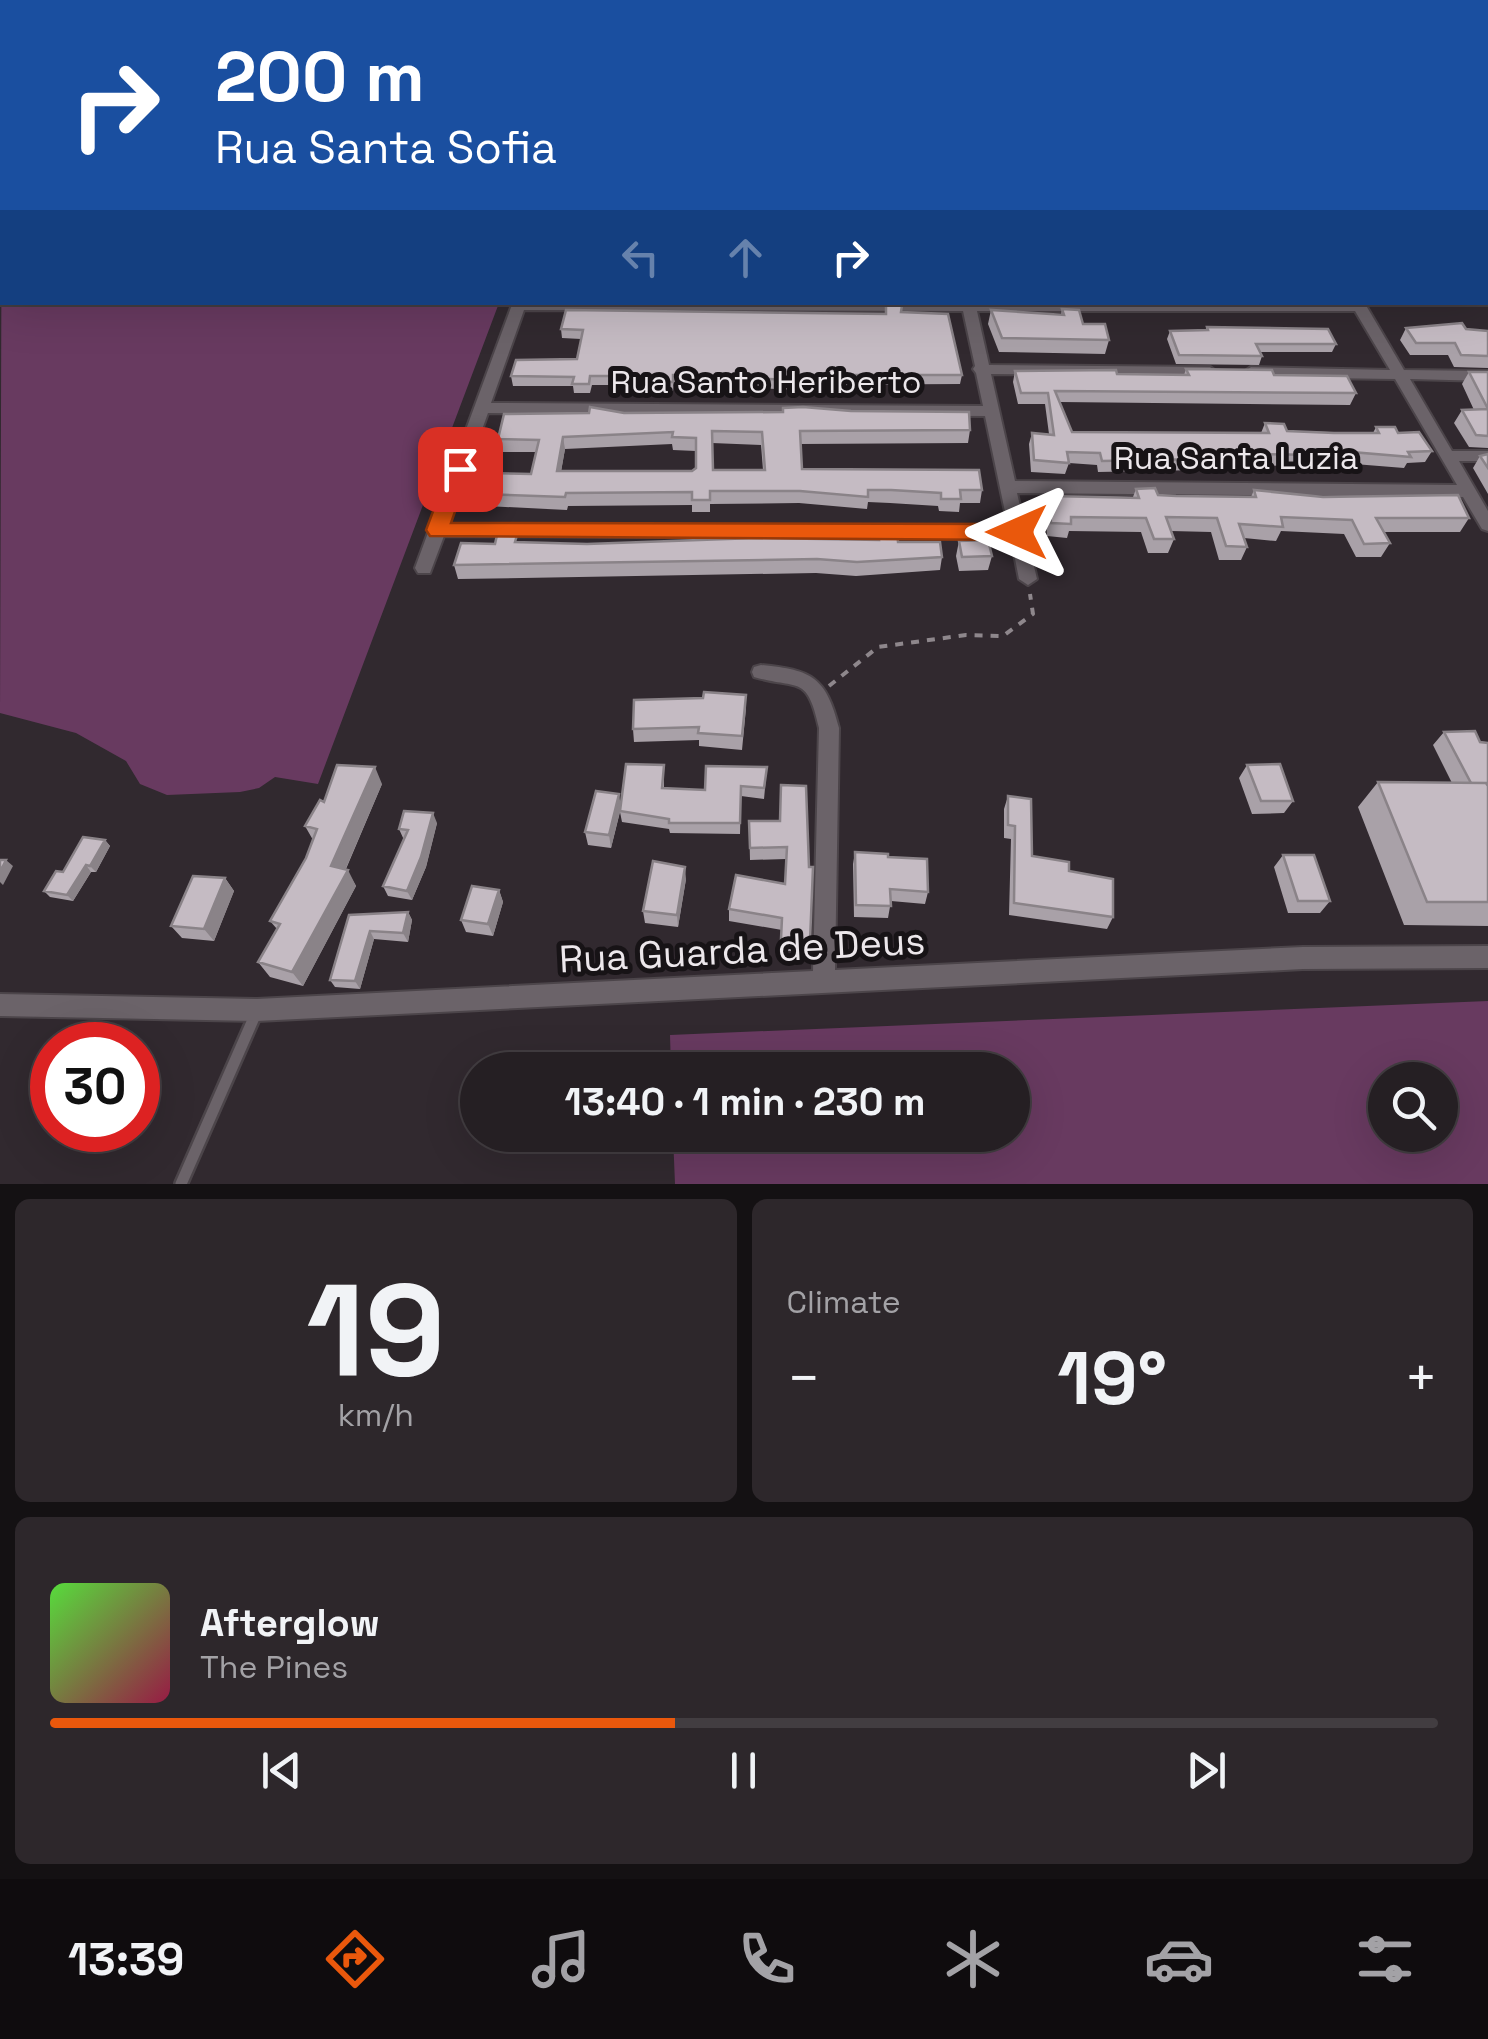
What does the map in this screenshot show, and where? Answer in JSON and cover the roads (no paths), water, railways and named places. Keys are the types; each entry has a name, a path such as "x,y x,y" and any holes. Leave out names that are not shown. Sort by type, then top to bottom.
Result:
{"street":[{"path":"424,568 519,305"},
{"path":"1028,579 968,305 1358,305 1488,525"},
{"path":"980,369 1218,372"},
{"path":"1238,372 1488,376"},
{"name":"Rua Santo Heriberto","path":"482,408 989,411"},
{"path":"1445,456 1488,456"},
{"name":"Rua Santa Luzia","path":"1006,487 1466,491"},
{"path":"437,530 1017,532"},
{"path":"761,672 804,677 821,693 829,728 824,981"},
{"name":"Rua Guarda de Deus","path":"0,1005 257,1010 1303,958 1488,958"}],"lane":[{"path":"181,1184 257,1010"}]}
